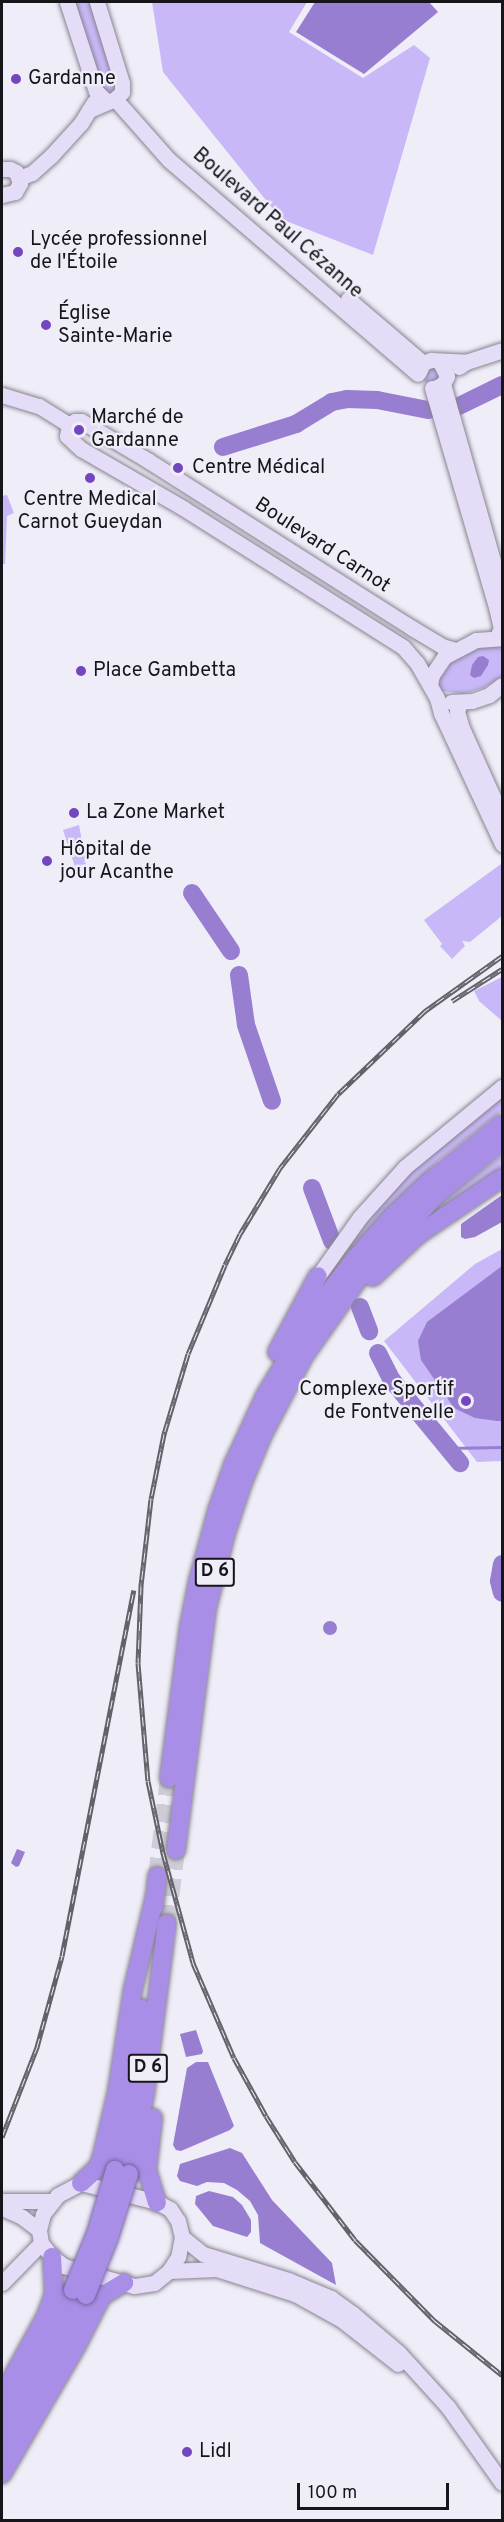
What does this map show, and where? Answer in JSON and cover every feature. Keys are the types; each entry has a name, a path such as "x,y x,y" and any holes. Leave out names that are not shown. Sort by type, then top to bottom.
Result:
{"highway":[{"name":"D 6","path":"169,1778 189,1626 198,1581 217,1511 249,1429 290,1350 354,1260 392,1217 429,1182 502,1124"},
{"name":"D 6","path":"176,1850 207,1608 226,1533 243,1482 263,1434 304,1356 364,1271 396,1235 445,1188 502,1141"},
{"path":"329,1318 353,1300 419,1234 502,1178"},
{"path":"249,1429 260,1386 318,1276"},
{"name":"D 6","path":"2,2448 44,2376 80,2293 109,2237 122,2172 157,1876"},
{"path":"81,2183 98,2167 102,2156 117,2092 133,1989 155,1896"},
{"name":"D 6","path":"122,2172 145,2094 167,1923"},
{"path":"157,2202 148,2178 147,2159 164,2046 163,1961"},
{"path":"2,2397 46,2316 54,2294 44,2243"},
{"path":"2,2474 76,2347 102,2296 124,2283"},
{"name":"D 6","path":"2,2420 80,2293"}],"main road":[{"path":"67,2 110,96"},
{"path":"20,178 32,173 51,156 81,123 89,110 110,96 119,67 97,2"},
{"name":"Boulevard Paul Cézanne","path":"110,96 169,160 421,369 424,385 441,383"},
{"path":"2,169 10,169 20,178"},
{"path":"3,197 18,188 20,178"},
{"path":"421,369 431,360 466,362 502,350"},
{"path":"434,692 436,665 455,650 476,640 500,637 500,625 441,383 440,362"},
{"path":"441,383 466,362"},
{"path":"441,383 502,592"},
{"path":"2,394 39,406 69,425 67,436 70,441 403,647 434,692 441,713 502,844"},
{"name":"Boulevard Carnot","path":"69,425 75,421 81,421 106,435 412,628 442,646 455,650"},
{"path":"236,542 248,536 247,522"},
{"path":"434,692 460,703 489,695 502,685"},
{"path":"460,703 457,711 462,728 502,817"},
{"path":"318,1276 360,1217 405,1167 502,1087"},
{"path":"44,2243 43,2214 51,2201 65,2190 81,2183 157,2202 174,2214 182,2236 203,2254 288,2280 331,2298 353,2314 389,2344 441,2399 502,2483"},
{"path":"2,2201 51,2201"},
{"path":"2,2208 22,2217 64,2266 124,2283 146,2285 161,2278 169,2271 178,2257 182,2236"},
{"path":"2,2283 11,2271 44,2243"},
{"path":"169,2271 208,2268 236,2274 295,2294 335,2316 393,2360 487,2461"}],"shaded area":[{"path":"73,2 91,2 117,88 112,92 102,91"},
{"path":"152,2 307,2 289,32 363,78 414,45 430,58 373,255 281,219 163,72"},
{"path":"315,2 429,2 438,12 364,74 296,32"},
{"path":"433,364 442,377 428,384 423,380 422,371"},
{"path":"7,495 14,513 7,516 5,564 2,564 2,496"},
{"path":"483,646 502,646 501,678 483,688 463,694 441,691 438,685 439,678 445,666 462,654"},
{"path":"483,656 489,660 488,665 481,676 474,678 470,675 472,665 478,657"},
{"path":"79,825 86,864 75,867 63,830"},
{"path":"501,864 502,916 470,942 462,941 465,946 452,959 440,946 442,944 424,920"},
{"path":"502,977 502,1021 479,1001 474,991"},
{"path":"502,1096 502,1111 438,1161 371,1227 351,1251 348,1248 392,1189 446,1139"},
{"path":"502,1155 502,1173 407,1238 443,1201"},
{"path":"502,1195 502,1222 475,1237 465,1239 461,1237 461,1224"},
{"name":"Complexe Sportif de Fontvenelle","path":"502,1249 502,1461 477,1462 384,1341 475,1264"},
{"name":"Complexe Sportif de Fontvenelle","path":"502,1266 502,1421 497,1421 475,1418 454,1408 421,1360 418,1341 427,1322"},
{"path":"327,1621 333,1621 337,1628 333,1635 327,1635 323,1631 323,1625"},
{"path":"17,1849 25,1852 19,1866 16,1867 11,1863"},
{"path":"196,2030 202,2054 186,2057 180,2034"},
{"path":"196,2062 208,2062 234,2126 230,2130 181,2151 176,2150 173,2145 187,2068"},
{"path":"230,2148 242,2153 272,2200 332,2263 336,2285 260,2243 258,2215 250,2201 237,2190 224,2183 207,2182 197,2186 180,2181 177,2176 180,2164"},
{"path":"209,2191 233,2197 242,2205 251,2220 251,2232 247,2237 213,2226 195,2204 196,2196"}],"waterway":[{"path":"459,406 502,385"},
{"path":"223,447 296,424 332,402 347,399 377,400 428,410"},
{"path":"192,893 231,951"},
{"path":"239,975 246,1025 272,1101"},
{"path":"312,1188 332,1241"},
{"path":"360,1307 369,1331"},
{"path":"378,1353 391,1379 460,1463"},
{"path":"447,1448 502,1447"},
{"path":"502,1564 499,1581 502,1593"}],"tunnel":[{"path":"157,1876 169,1778"},
{"path":"167,1923 176,1850"}],"railway":[{"path":"502,956 425,1011 338,1094 280,1168 240,1234 188,1354 164,1434 151,1499 141,1586 138,1663 148,1781 163,1853 193,1963 234,2058 295,2162 355,2240 435,2321 502,2375"},
{"path":"452,1001 502,969"},
{"path":"2,2137 37,2047 62,1956 134,1590"}],"place":[{"name":"Gardanne","path":"16,79"},
{"name":"Lycée professionnel de l'Étoile","path":"18,252"},
{"name":"Église Sainte-Marie","path":"46,325"},
{"name":"Marché de Gardanne","path":"79,430"},
{"name":"Centre Médical","path":"178,468"},
{"name":"Centre Medical Carnot Gueydan","path":"90,478"},
{"name":"Place Gambetta","path":"81,671"},
{"name":"La Zone Market","path":"74,813"},
{"name":"Hôpital de jour Acanthe","path":"47,861"},
{"name":"Complexe Sportif de Fontvenelle","path":"466,1401"},
{"name":"Lidl","path":"187,2452"}]}
